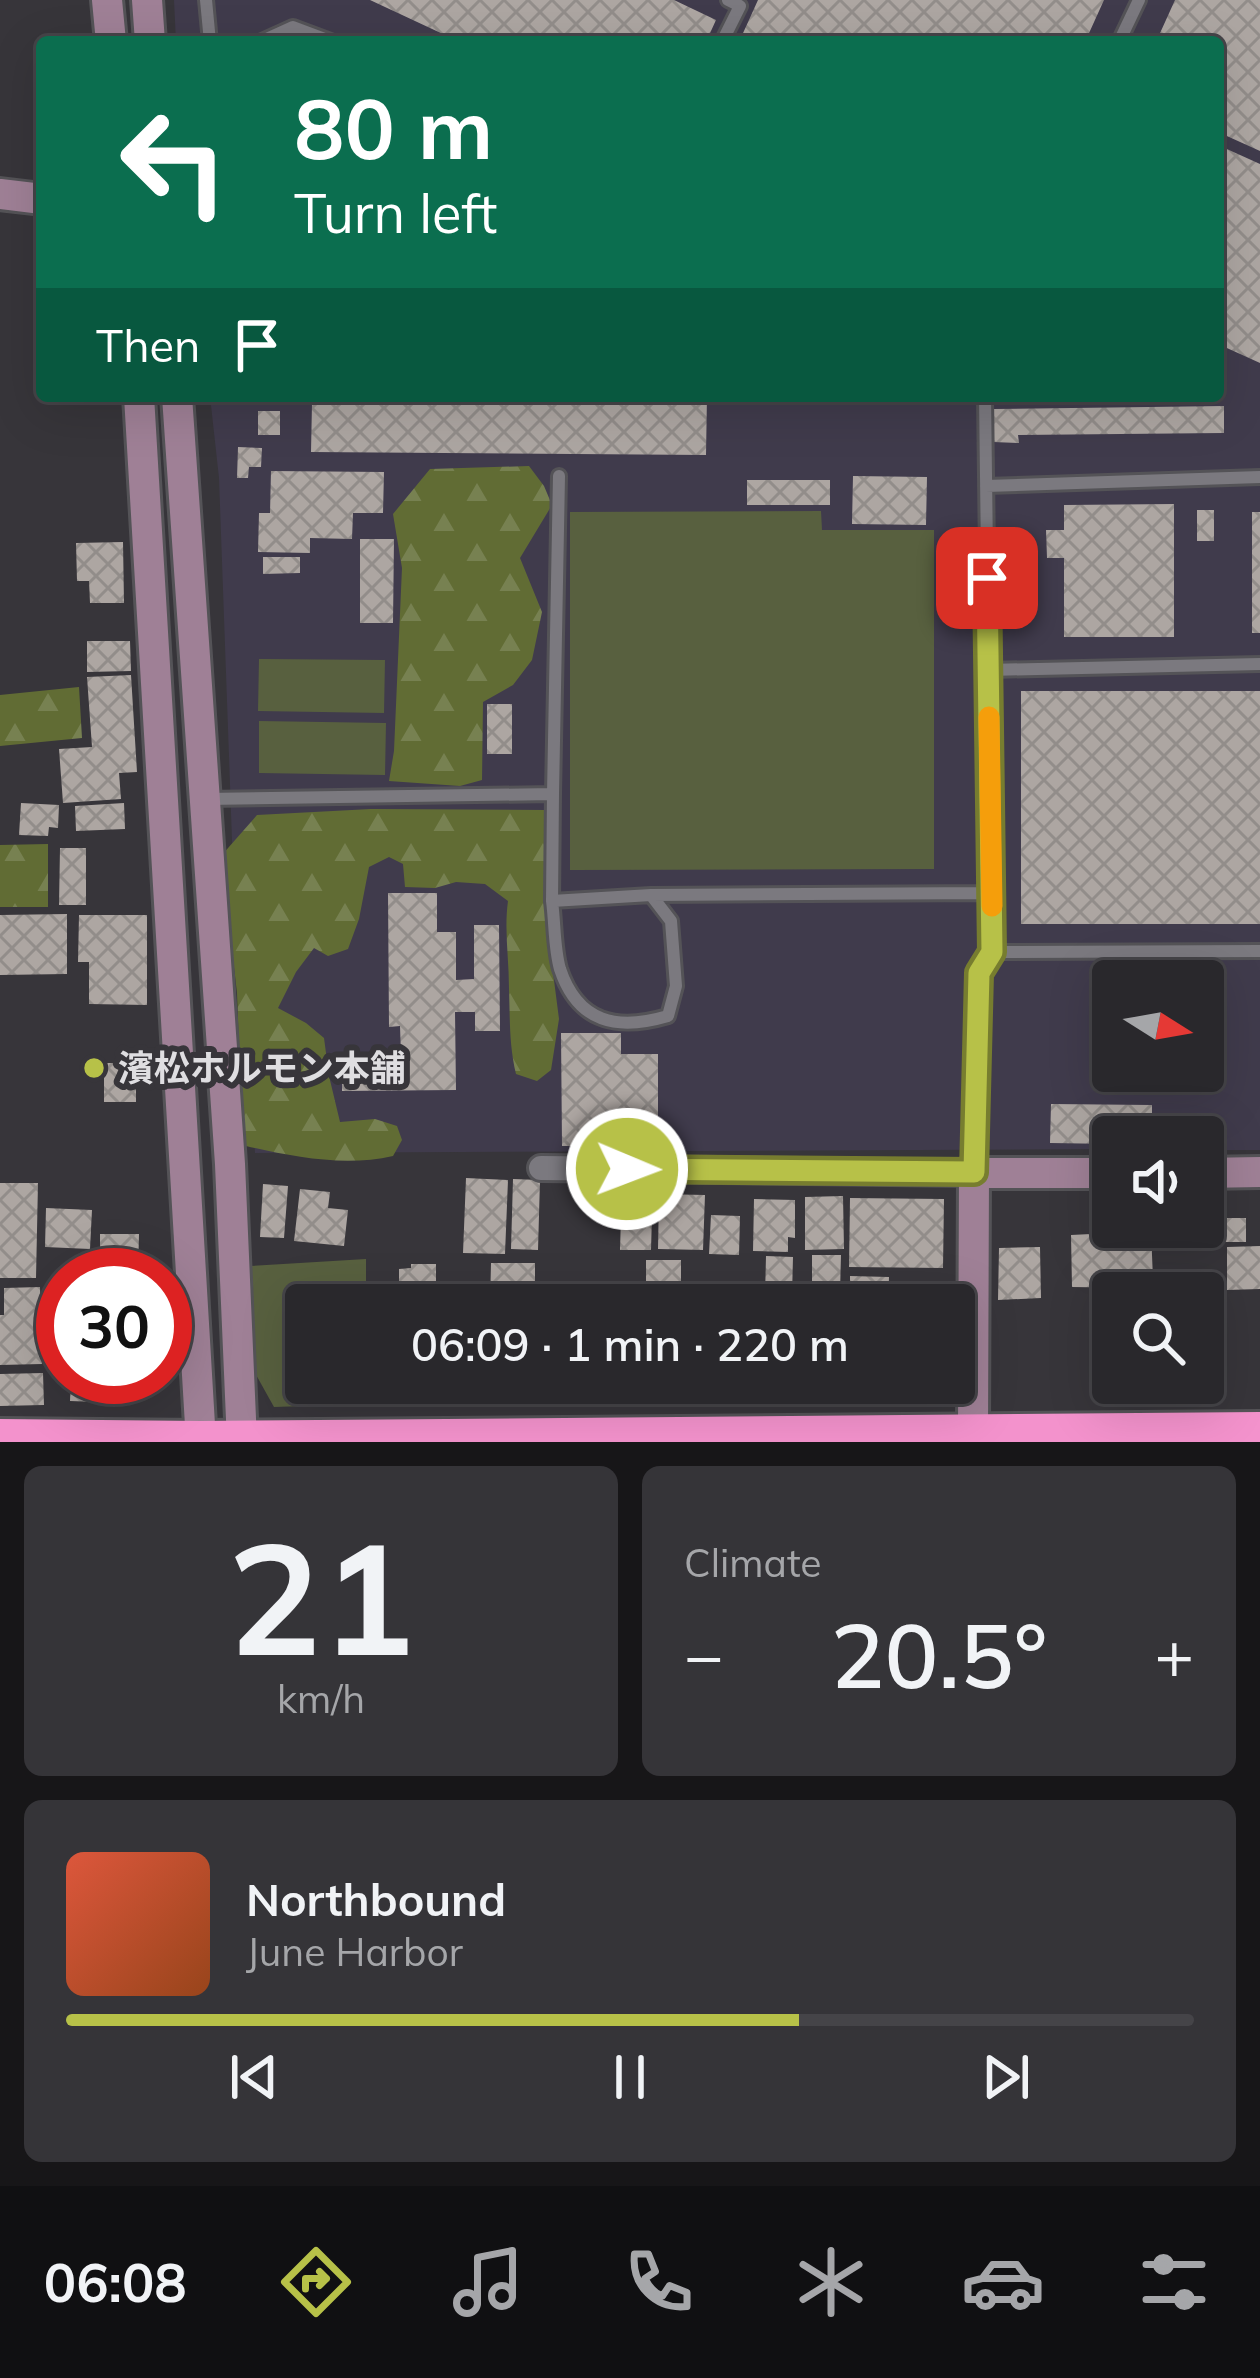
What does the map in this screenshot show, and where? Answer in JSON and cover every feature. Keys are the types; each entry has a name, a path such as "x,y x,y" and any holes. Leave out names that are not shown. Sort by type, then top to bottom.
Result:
{"highway":[{"path":"0,1436 202,1440 1223,1436 1260,1430"}],"street":[{"path":"107,0 110,36"},
{"path":"147,0 150,36"},
{"path":"0,194 36,198"},
{"path":"139,402 202,1440"},
{"path":"177,402 230,1164 242,1440"},
{"path":"541,1168 1092,1173"},
{"path":"974,1172 997,1436"},
{"path":"1224,1173 1260,1172"}],"lane":[{"path":"206,0 209,36"},
{"path":"725,36 740,6 728,0"},
{"path":"1122,36 1139,0"},
{"path":"273,36 293,27 316,36"},
{"path":"974,1172 979,973 992,952 985,402"},
{"path":"559,476 553,901 560,967 579,1006 607,1022 645,1023 668,1016 676,986 671,921 651,895"},
{"path":"986,487 1260,478"},
{"path":"988,670 1260,664"},
{"path":"205,799 554,794"},
{"path":"553,901 651,895 992,892"},
{"path":"992,952 1260,951"}],"shaded area":[{"path":"174,0 1260,0 1260,1150 1224,1150 1224,1116 1092,1116 1092,1149 255,1153 232,840 219,478 211,402 1224,402 1224,36 176,36"}],"green space":[{"path":"529,466 552,505 520,558 542,612 532,660 513,685 483,702 482,780 460,786 389,781 402,568 393,514 430,469"},
{"path":"821,511 822,530 934,530 934,869 570,870 570,512"},
{"path":"259,659 385,660 384,713 258,711"},
{"path":"79,687 82,738 0,746 0,695"},
{"path":"259,721 386,723 385,775 259,773"},
{"path":"371,809 545,810 547,926 559,1019 551,1070 537,1081 516,1074 510,1031 508,901 485,884 405,887 403,864 389,857 369,867 348,949 328,956 314,948 278,1008 324,1038 340,1122 375,1119 397,1126 402,1140 393,1156 356,1161 246,1146 237,993 221,856 257,815"},
{"path":"48,844 48,907 0,907 0,845"},
{"path":"366,1259 366,1284 285,1284 285,1404 367,1404 274,1407 255,1373 250,1266"}],"building":[{"path":"370,0 674,0 716,20 709,36 447,36"},
{"path":"758,0 1104,0 1088,36 742,36"},
{"path":"1175,0 1260,0 1260,151 1224,135 1224,36 1159,36"},
{"path":"1224,148 1260,164 1260,363 1224,347"},
{"path":"707,402 706,455 311,452 312,403 303,403"},
{"path":"1224,406 1224,433 1018,435 1019,443 993,442 993,409"},
{"path":"258,411 280,411 280,435 258,435"},
{"path":"238,447 262,448 261,467 249,467 248,478 237,478"},
{"path":"271,471 384,472 383,513 353,513 352,539 310,538 310,553 258,552 259,513 270,513"},
{"path":"853,476 927,477 926,525 852,524"},
{"path":"747,480 830,480 830,505 747,505"},
{"path":"1174,504 1174,637 1064,637 1064,558 1047,558 1046,530 1064,530 1064,505"},
{"path":"1197,510 1214,510 1214,541 1197,541"},
{"path":"1252,512 1260,512 1260,633 1252,633"},
{"path":"360,539 394,539 393,623 360,623"},
{"path":"123,542 124,603 90,603 89,581 77,581 76,543"},
{"path":"263,557 300,557 300,573 263,574"},
{"path":"87,641 130,641 131,671 87,672"},
{"path":"131,675 137,772 119,773 121,799 63,803 59,749 92,747 87,677"},
{"path":"1021,691 1260,691 1260,924 1021,924"},
{"path":"487,704 512,704 512,754 487,754"},
{"path":"21,803 59,805 58,828 49,827 48,836 19,835"},
{"path":"124,803 125,829 76,831 75,806"},
{"path":"60,848 86,848 86,905 59,905"},
{"path":"388,893 437,893 437,932 456,932 456,980 474,979 474,925 499,925 500,1031 475,1031 475,1012 455,1012 456,1090 342,1091 342,1056 401,1056 400,1026 389,1027"},
{"path":"67,914 67,974 0,975 0,915"},
{"path":"79,915 147,915 147,1005 89,1004 89,962 78,962"},
{"path":"561,1033 621,1033 621,1054 658,1054 658,1132 590,1132 590,1146 562,1146"},
{"path":"104,1063 136,1063 136,1102 104,1102"},
{"path":"1051,1104 1152,1105 1152,1116 1092,1116 1092,1144 1050,1143"},
{"path":"466,1178 508,1180 505,1254 463,1253"},
{"path":"513,1179 540,1180 538,1250 511,1249"},
{"path":"0,1183 38,1183 36,1278 0,1278"},
{"path":"263,1184 288,1186 284,1238 260,1237"},
{"path":"300,1189 330,1192 328,1208 348,1210 344,1246 294,1241"},
{"path":"659,1194 705,1195 703,1250 658,1249"},
{"path":"843,1196 844,1249 805,1250 805,1197"},
{"path":"850,1198 944,1199 943,1268 849,1267"},
{"path":"754,1199 795,1200 795,1238 788,1237 788,1252 753,1251"},
{"path":"46,1208 92,1210 90,1248 45,1247"},
{"path":"711,1215 740,1216 739,1255 709,1254"},
{"path":"621,1216 652,1216 651,1250 620,1250"},
{"path":"1224,1218 1246,1218 1246,1242 1224,1242"},
{"path":"100,1234 139,1234 139,1248 100,1248"},
{"path":"1092,1234 1092,1248 1152,1248 1153,1272 1092,1272 1092,1287 1072,1287 1071,1235"},
{"path":"1260,1246 1260,1289 1227,1290 1227,1247"},
{"path":"1040,1247 1041,1298 998,1300 999,1248"},
{"path":"812,1255 841,1255 840,1284 812,1284"},
{"path":"766,1256 793,1257 792,1284 765,1284"},
{"path":"646,1260 681,1260 681,1284 646,1284"},
{"path":"491,1263 535,1263 535,1284 490,1284"},
{"path":"411,1264 436,1264 436,1284 399,1284 399,1269 411,1268"},
{"path":"850,1276 889,1277 889,1284 850,1284"},
{"path":"36,1287 36,1364 0,1365 4,1288"},
{"path":"36,1373 36,1404 44,1405 0,1406 0,1374"}],"slow traffic":[{"path":"989,717 992,906"}],"place":[{"name":"濱松ホルモン本舗","path":"94,1068"}],"route":[{"path":"627,1169 974,1172 979,973 992,952 987,578"}]}
